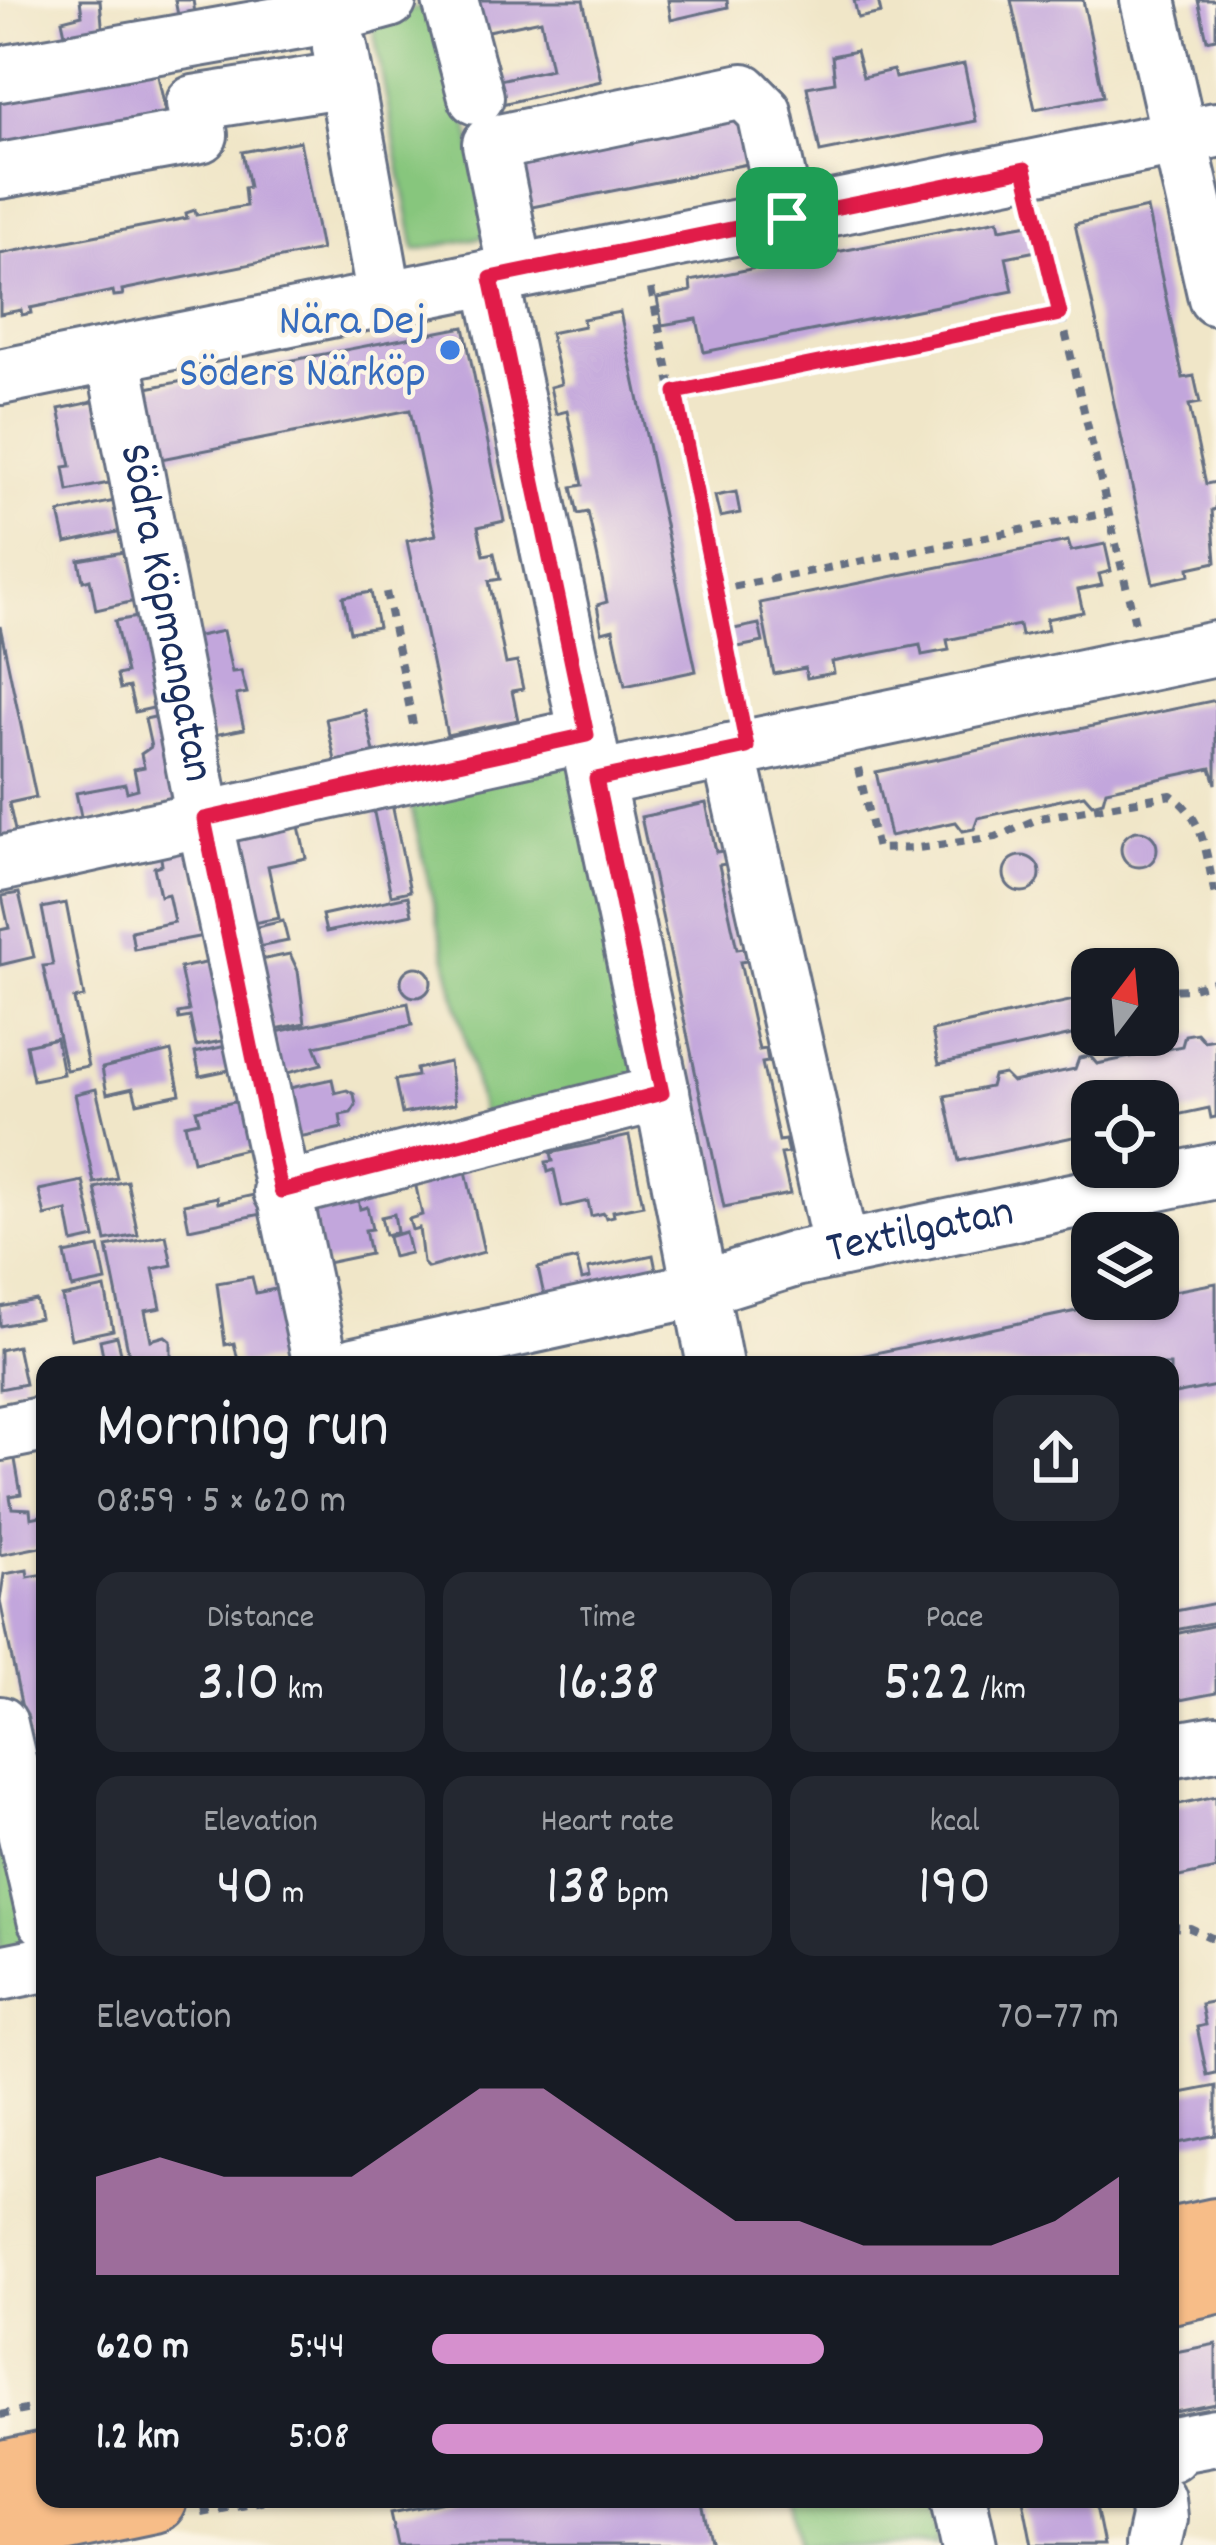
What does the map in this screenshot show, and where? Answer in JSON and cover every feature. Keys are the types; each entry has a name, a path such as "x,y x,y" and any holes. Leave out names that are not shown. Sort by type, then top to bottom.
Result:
{"main road":[{"path":"1179,2240 1216,2232"},
{"path":"1179,2288 1216,2280"},
{"path":"0,2476 36,2485"},
{"path":"0,2531 36,2506"},
{"path":"7,2545 41,2508"}],"street":[{"path":"0,74 268,12 334,15 388,0"},
{"path":"450,0 476,97"},
{"path":"1148,0 1199,134 1216,298"},
{"path":"334,15 386,298"},
{"path":"0,171 200,135 194,103 346,79"},
{"path":"714,1356 591,757 504,275 490,144 743,92 764,112 787,218"},
{"path":"0,377 1199,134"},
{"name":"Södra Köpmangatan","path":"113,354 204,819 319,1356"},
{"path":"0,864 424,771 738,749 1216,649"},
{"path":"738,749 841,1249"},
{"path":"281,1191 662,1093"},
{"name":"Textilgatan","path":"395,1356 699,1289 795,1259 1216,1171"},
{"path":"0,1433 36,1426"},
{"path":"0,1724 36,1880"},
{"path":"1179,1749 1216,1743"},
{"path":"0,1973 36,1966"},
{"path":"961,2508 969,2545"},
{"path":"1153,2545 1158,2508"}],"path":[{"path":"1025,169 1146,663"},
{"path":"641,247 716,590 738,749"},
{"path":"676,392 1060,314"},
{"path":"716,590 1107,513"},
{"path":"386,592 424,771"},
{"path":"846,726 877,848 918,848 996,837 1040,818 1172,796 1188,807 1200,826 1216,899"},
{"path":"1179,989 1216,981"},
{"path":"1179,1927 1216,1940"},
{"path":"0,2415 36,2407"}],"green space":[{"path":"445,3 489,236 415,250 371,17"},
{"path":"578,747 651,1087 485,1126 407,789"},
{"path":"0,1784 36,1943 36,1966 0,1973"},
{"path":"793,2508 931,2508 938,2545 800,2545"}],"building":[{"path":"80,0 100,0 103,36 67,43 62,20 82,15"},
{"path":"175,0 193,0 195,13 178,15"},
{"path":"472,0 583,0 601,81 489,107 485,83 551,69 541,20 474,34"},
{"path":"668,0 727,0 728,7 671,20"},
{"path":"854,0 878,0 881,13 858,18"},
{"path":"1011,0 1083,0 1103,96 1035,109"},
{"path":"1198,0 1216,0 1216,38 1207,40"},
{"path":"856,51 863,77 893,70 895,78 964,64 976,121 820,152 807,87 835,82 832,56"},
{"path":"155,62 167,118 0,151 0,92"},
{"path":"741,106 752,163 512,211 500,154"},
{"path":"300,141 321,250 122,290 123,295 114,296 113,291 30,308 31,313 22,315 21,310 0,314 0,254 187,218 186,213 195,210 196,215 246,206 244,188 249,187 242,152"},
{"path":"1147,208 1183,378 1194,376 1200,403 1189,405 1206,484 1216,482 1216,509 1212,510 1216,562 1189,568 1190,575 1153,583 1075,224"},
{"path":"998,220 1000,229 1035,223 1041,250 1006,257 1013,291 704,352 697,319 662,325 657,298 691,291 690,281"},
{"path":"620,312 696,671 625,686 613,629 602,632 597,605 607,602 588,512 578,514 572,487 583,485 567,411 556,414 550,387 561,384 550,333 584,326 583,319"},
{"path":"464,327 504,521 478,527 484,555 494,553 500,579 489,581 506,664 517,662 523,689 512,691 518,720 447,735 407,541 436,535 410,410 156,460 142,389"},
{"path":"97,401 114,482 68,491 64,467 71,466 59,409"},
{"path":"736,492 740,513 720,517 715,496"},
{"path":"119,500 126,530 66,543 59,513"},
{"path":"1068,541 1071,551 1105,544 1111,571 1099,574 1102,585 1078,590 1083,612 1046,619 1048,630 1021,636 1019,625 947,640 949,650 922,655 920,645 832,662 834,673 807,678 805,668 774,674 760,603"},
{"path":"129,551 139,600 96,610 90,579 83,581 79,560"},
{"path":"371,592 378,627 350,632 343,597"},
{"path":"143,616 162,706 135,712 129,687 120,689 117,675 126,673 115,621"},
{"path":"759,624 763,642 733,648 729,630"},
{"path":"0,626 36,797 9,803 16,835 0,838"},
{"path":"223,631 232,672 241,671 247,693 236,695 244,729 209,736 189,638"},
{"path":"1216,700 1216,784 1211,768 1106,790 1103,801 1092,804 1084,795 978,818 974,829 963,831 956,822 890,836 876,772"},
{"path":"365,710 375,757 336,765 326,719"},
{"path":"164,715 183,800 82,821 76,793 125,784 127,792 138,789 134,769 144,767 141,754 151,747 145,719"},
{"path":"706,803 716,852 723,851 726,864 719,865 737,949 744,948 747,961 740,962 759,1050 766,1049 768,1062 762,1063 779,1141 785,1140 788,1153 781,1154 790,1194 724,1207 641,817"},
{"path":"392,804 410,891 391,895 373,808"},
{"path":"297,817 306,858 268,866 279,918 248,924 228,831"},
{"path":"1139,831 1152,836 1157,849 1152,862 1139,867 1126,862 1121,849 1126,836"},
{"path":"190,839 209,935 134,949 131,931 174,922 168,894 160,896 154,867 162,865 159,845"},
{"path":"1022,856 1035,861 1040,874 1035,887 1022,892 1009,887 1004,874 1009,861"},
{"path":"19,893 34,957 0,965 0,930 9,928 2,896"},
{"path":"408,896 412,914 326,932 322,915"},
{"path":"66,903 84,997 74,999 88,1066 66,1070 43,966 53,965 42,908"},
{"path":"283,921 288,941 253,948 248,929"},
{"path":"290,954 298,971 305,1023 271,1030 256,961"},
{"path":"215,961 232,1039 196,1046 190,1017 179,1019 178,1013 189,1011 180,968"},
{"path":"416,967 427,971 431,982 427,993 416,997 405,993 401,982 405,971"},
{"path":"1071,1001 1071,1035 939,1064 932,1031"},
{"path":"408,1003 412,1025 315,1046 322,1064 287,1073 290,1088 332,1079 335,1093 347,1090 354,1094 356,1105 351,1113 340,1115 342,1128 294,1138 272,1033"},
{"path":"1185,1035 1216,1039 1216,1117 1211,1118 1209,1108 1179,1114 1179,1080 1071,1080 1071,1137 959,1161 945,1096 990,1087 993,1076 1004,1074 1012,1082 1075,1069 1079,1058 1090,1056 1097,1064 1135,1056 1179,1056"},
{"path":"56,1038 63,1074 33,1080 26,1045"},
{"path":"230,1045 234,1069 200,1076 195,1053"},
{"path":"171,1051 180,1094 137,1103 133,1088 107,1094 102,1068"},
{"path":"449,1062 455,1104 402,1114 395,1080 417,1076 416,1069"},
{"path":"96,1089 117,1178 94,1183 75,1094"},
{"path":"244,1100 254,1147 193,1161 185,1124 199,1121 196,1110"},
{"path":"629,1136 643,1205 613,1211 614,1216 606,1218 604,1213 591,1216 588,1201 562,1207 554,1170 548,1172 551,1153"},
{"path":"466,1171 484,1252 428,1268 423,1263 419,1228 412,1230 409,1219 422,1215 415,1182"},
{"path":"83,1181 95,1238 73,1243 67,1211 45,1216 39,1190"},
{"path":"127,1181 138,1235 106,1241 95,1188"},
{"path":"258,1194 261,1214 189,1229 184,1204"},
{"path":"357,1194 360,1209 367,1207 372,1229 365,1230 370,1254 322,1264 309,1205"},
{"path":"394,1214 397,1232 385,1235 381,1217"},
{"path":"405,1232 410,1253 393,1257 388,1237"},
{"path":"166,1235 172,1265 153,1269 161,1308 145,1311 151,1340 165,1336 171,1341 171,1356 129,1356 107,1247"},
{"path":"99,1247 106,1281 72,1288 65,1254"},
{"path":"653,1255 657,1275 546,1304 538,1268 577,1259 582,1280 590,1278 588,1269"},
{"path":"252,1277 256,1293 285,1287 300,1356 237,1356 234,1343 225,1345 217,1283"},
{"path":"1216,1283 1216,1386 1179,1393 1179,1356 861,1356 1071,1312 1071,1320 1179,1320 1179,1290"},
{"path":"105,1288 113,1330 71,1339 62,1297"},
{"path":"36,1300 40,1318 0,1326 0,1307"},
{"path":"117,1336 122,1356 103,1356 100,1340"},
{"path":"17,1346 25,1384 0,1389 0,1350"},
{"path":"14,1454 21,1494 10,1496 12,1508 30,1509 31,1518 36,1517 36,1548 0,1555 0,1457"},
{"path":"27,1570 28,1577 36,1576 36,1756 32,1757 0,1601 4,1574"},
{"path":"1216,1603 1216,1622 1179,1629 1179,1610"},
{"path":"1216,1625 1216,1693 1179,1700 1179,1633"},
{"path":"1216,1796 1216,1869 1179,1877 1179,1804"},
{"path":"1216,2001 1216,2073 1207,2075 1197,2027 1205,2025 1201,2004"},
{"path":"1216,2086 1216,2135 1179,2143 1179,2093"},
{"path":"1216,2344 1216,2404 1179,2411 1179,2351"},
{"path":"416,2508 704,2508 712,2545 398,2545 391,2513"},
{"path":"1025,2508 1096,2508 1104,2545 1032,2545"}],"place":[{"name":"Nära Dej Söders Närköp","path":"450,350"}],"route":[{"path":"1025,169 1060,314 676,392 747,747 596,779 662,1093 281,1191 204,819 587,735 491,278 787,218 1025,169"}]}
